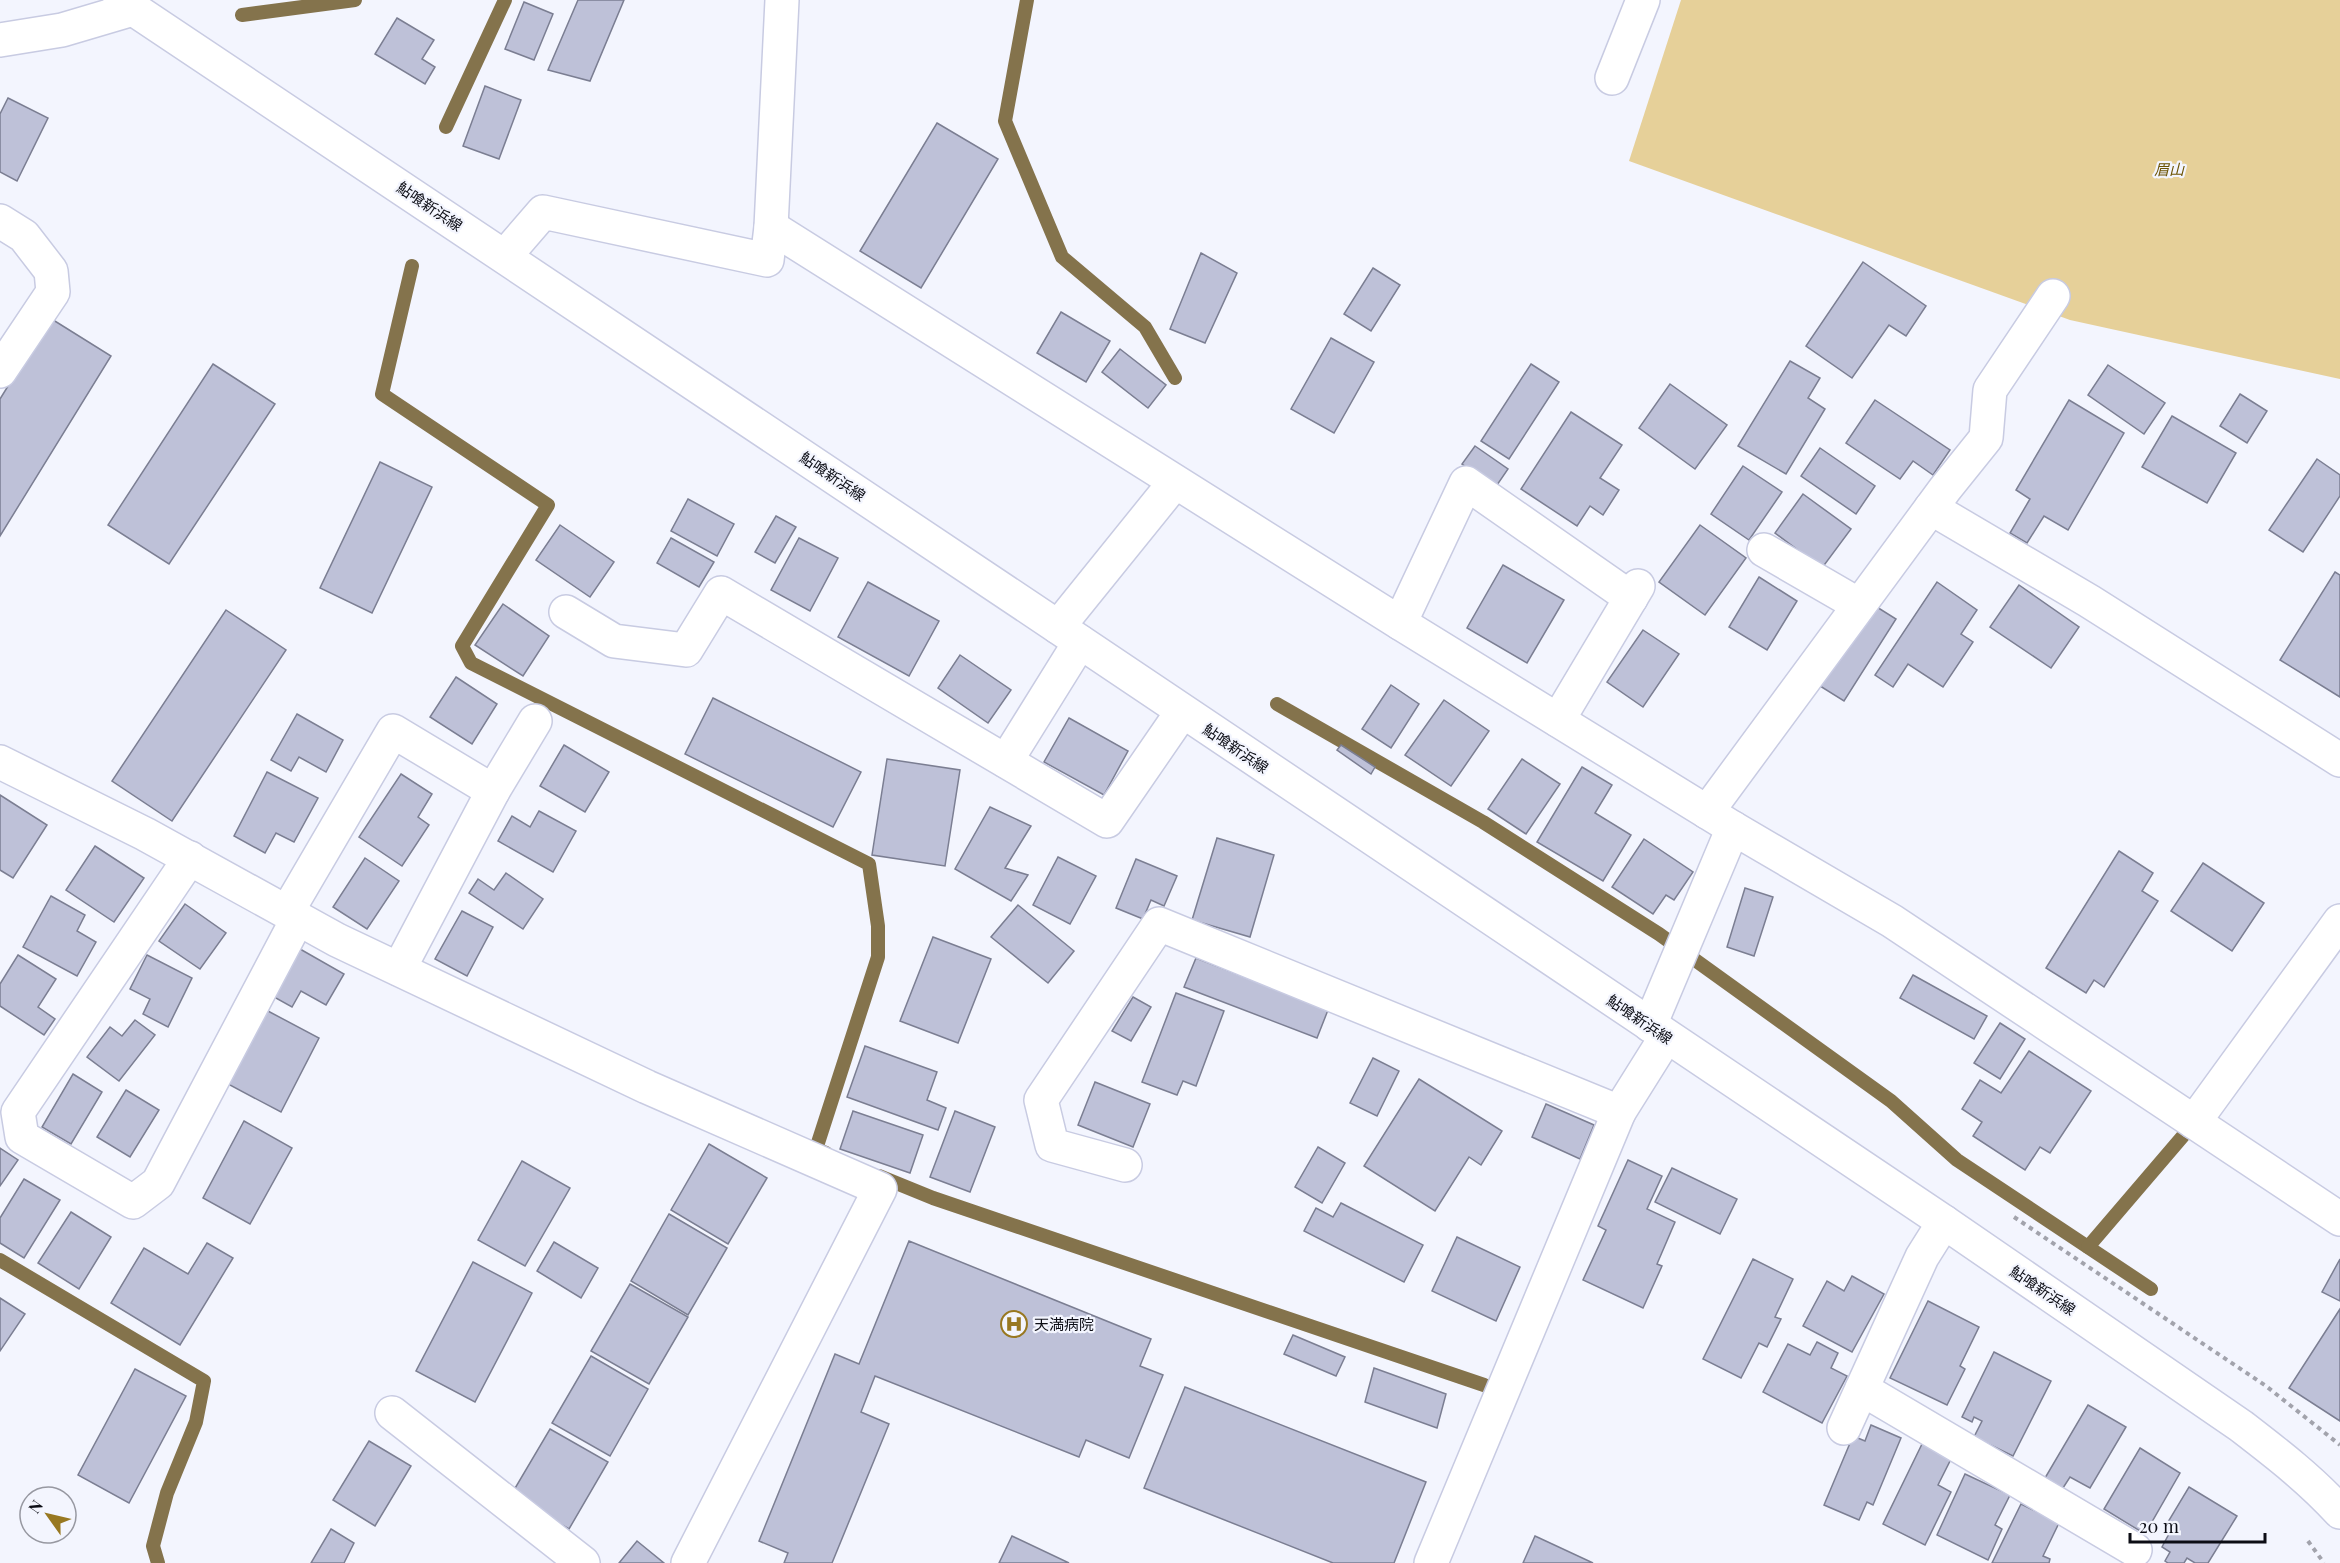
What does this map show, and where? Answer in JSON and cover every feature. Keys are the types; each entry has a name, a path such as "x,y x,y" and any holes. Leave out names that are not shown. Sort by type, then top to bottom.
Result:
{"street":[{"path":"505,256 543,212 767,260 771,227 782,0"},
{"path":"1612,78 1643,0"},
{"path":"0,40 62,30 127,4"},
{"name":"鮎喰新浜線","path":"127,4 1944,1222 2241,1426 2286,1460 2319,1489 2340,1512"},
{"path":"0,221 24,236 51,271 53,292 0,371"},
{"path":"771,227 1400,623 1720,820 1892,921 2340,1219"},
{"path":"1431,1563 1619,1112 1658,1031 1720,820 1859,605 1986,438 1990,390 2053,296"},
{"path":"1006,761 1069,634 1175,482"},
{"path":"1400,623 1466,483 1635,592 1558,720"},
{"path":"1931,508 2089,601 2340,760"},
{"path":"1764,550 1859,605"},
{"path":"566,612 610,647 686,650 721,593 1107,821 1182,712"},
{"path":"399,969 493,790 535,721"},
{"path":"190,858 18,1112 22,1137 133,1202 158,1183 292,915 393,731 493,790"},
{"path":"0,762 190,858 337,939 647,1087 880,1189 688,1563"},
{"path":"2194,1122 2340,921"},
{"path":"1125,1165 1053,1145 1041,1100 1159,924 1619,1112"},
{"path":"1844,1428 1922,1257 1944,1222"},
{"path":"1862,1389 2135,1550"},
{"path":"392,1413 584,1563"}],"green space":[{"name":"眉山","path":"1681,0 2340,0 2340,379 2070,320 1629,161"}],"building":[{"path":"578,0 624,0 590,81 548,70"},
{"path":"524,2 553,14 534,60 505,49"},
{"path":"397,18 434,40 422,59 435,67 425,84 375,54"},
{"path":"485,86 521,100 499,159 463,146"},
{"path":"8,98 48,118 17,181 0,172 0,114"},
{"path":"937,123 998,159 921,288 860,251"},
{"path":"1201,253 1237,273 1205,343 1170,329"},
{"path":"1863,262 1926,306 1906,336 1889,325 1852,378 1806,346"},
{"path":"1373,268 1400,285 1371,331 1344,314"},
{"path":"1061,312 1110,341 1086,382 1037,353"},
{"path":"50,318 111,356 0,536 0,399"},
{"path":"1331,338 1374,362 1334,433 1291,409"},
{"path":"1120,349 1166,385 1148,408 1102,372"},
{"path":"1790,361 1820,378 1808,398 1825,409 1786,474 1738,446"},
{"path":"213,364 275,404 169,564 108,525"},
{"path":"1531,364 1559,382 1509,459 1481,441"},
{"path":"2108,365 2165,403 2144,434 2088,395"},
{"path":"1670,384 1727,425 1695,469 1639,428"},
{"path":"2240,394 2267,411 2247,443 2220,426"},
{"path":"1875,400 1950,450 1933,475 1913,461 1900,479 1846,443"},
{"path":"2069,400 2124,433 2068,530 2044,516 2027,543 2010,533 2030,499 2016,490"},
{"path":"1571,412 1622,445 1600,478 1619,490 1603,515 1590,506 1577,526 1521,489"},
{"path":"2172,416 2236,453 2207,503 2142,467"},
{"path":"1475,446 1508,469 1495,488 1462,464"},
{"path":"1820,448 1875,486 1856,514 1801,476"},
{"path":"2317,459 2340,475 2340,496 2303,552 2269,530"},
{"path":"380,462 432,487 372,613 320,588"},
{"path":"1743,466 1782,492 1749,540 1711,514"},
{"path":"1803,494 1851,529 1822,568 1775,533"},
{"path":"688,499 734,524 717,556 671,531"},
{"path":"776,516 796,527 775,563 755,552"},
{"path":"560,525 614,562 590,597 536,560"},
{"path":"1700,525 1746,558 1705,615 1659,582"},
{"path":"671,538 714,562 699,587 657,563"},
{"path":"799,538 838,558 810,611 771,590"},
{"path":"1503,565 1564,600 1527,663 1467,628"},
{"path":"2335,572 2340,575 2340,697 2280,660"},
{"path":"1759,577 1797,601 1767,650 1729,627"},
{"path":"868,582 939,621 909,676 838,637"},
{"path":"1937,582 1977,610 1961,634 1973,642 1943,687 1908,664 1893,687 1875,675"},
{"path":"2019,585 2079,627 2051,668 1990,627"},
{"path":"503,604 549,636 523,676 475,645"},
{"path":"1872,604 1896,619 1844,701 1820,686"},
{"path":"226,610 286,650 172,821 112,781"},
{"path":"1643,630 1679,654 1643,707 1607,682"},
{"path":"960,655 1011,690 988,723 938,688"},
{"path":"456,677 497,704 472,744 430,717"},
{"path":"1391,685 1419,704 1391,748 1362,729"},
{"path":"713,698 861,772 833,827 685,754"},
{"path":"1444,700 1489,731 1451,786 1405,755"},
{"path":"297,714 343,740 326,772 299,757 291,771 271,760"},
{"path":"1069,718 1128,751 1104,795 1044,762"},
{"path":"564,745 609,772 585,812 540,786"},
{"path":"1341,745 1375,767 1371,774 1337,750"},
{"path":"887,759 960,770 945,866 872,855"},
{"path":"1522,759 1560,784 1526,834 1488,809"},
{"path":"1582,767 1612,785 1595,813 1631,835 1603,881 1537,842"},
{"path":"267,772 318,798 294,842 276,833 265,853 234,836"},
{"path":"401,774 432,794 418,817 429,825 402,866 359,837"},
{"path":"0,795 47,825 13,878 0,870"},
{"path":"990,807 1031,826 1005,868 1028,875 1011,901 955,869"},
{"path":"539,811 576,831 553,872 498,841 512,816 530,827"},
{"path":"1217,838 1274,855 1250,937 1192,920"},
{"path":"1644,839 1693,872 1674,900 1666,895 1653,914 1612,887"},
{"path":"95,846 144,878 114,922 66,890"},
{"path":"2119,851 2153,873 2142,891 2158,901 2104,987 2094,980 2086,993 2046,968"},
{"path":"1058,857 1096,876 1070,924 1033,905"},
{"path":"365,858 399,881 367,929 333,907"},
{"path":"1136,859 1177,876 1164,906 1151,900 1143,919 1116,908"},
{"path":"2203,863 2264,903 2232,951 2171,911"},
{"path":"506,873 543,899 523,929 469,893 478,879 494,890"},
{"path":"1745,888 1773,897 1754,956 1727,947"},
{"path":"51,896 85,915 77,931 96,942 77,976 23,947"},
{"path":"185,904 226,933 200,969 159,941"},
{"path":"1018,905 1074,951 1048,983 991,937"},
{"path":"462,911 493,927 467,976 435,959"},
{"path":"933,937 991,959 958,1043 900,1021"},
{"path":"300,949 344,974 326,1005 301,991 292,1007 274,997"},
{"path":"18,955 56,979 38,1007 55,1019 44,1035 0,1006 0,984"},
{"path":"147,955 192,978 168,1027 143,1014 150,999 130,989"},
{"path":"1196,958 1328,1010 1317,1038 1184,987"},
{"path":"1913,975 1987,1016 1974,1039 1900,998"},
{"path":"1176,993 1224,1011 1196,1086 1183,1081 1177,1095 1142,1082"},
{"path":"1133,997 1151,1007 1131,1041 1112,1031"},
{"path":"266,1010 319,1038 281,1112 228,1084"},
{"path":"135,1020 155,1035 119,1081 87,1057 110,1027 122,1036"},
{"path":"2000,1023 2025,1039 2000,1079 1974,1063"},
{"path":"865,1046 937,1072 927,1100 946,1108 938,1130 847,1097"},
{"path":"2029,1051 2091,1091 2050,1153 2040,1147 2025,1170 1973,1136 1982,1122 1962,1109 1980,1080 2001,1093"},
{"path":"1373,1058 1399,1071 1377,1116 1350,1103"},
{"path":"73,1074 102,1092 71,1144 42,1127"},
{"path":"1419,1079 1502,1131 1481,1165 1469,1157 1435,1211 1364,1166"},
{"path":"1095,1082 1150,1104 1133,1147 1078,1125"},
{"path":"126,1090 159,1110 130,1157 97,1137"},
{"path":"1546,1104 1594,1125 1580,1159 1532,1137"},
{"path":"853,1111 923,1135 910,1173 840,1149"},
{"path":"955,1111 995,1127 970,1192 930,1177"},
{"path":"244,1121 292,1148 250,1224 203,1198"},
{"path":"709,1144 767,1178 728,1244 671,1210"},
{"path":"1318,1147 1345,1163 1322,1203 1295,1187"},
{"path":"0,1148 18,1160 0,1186"},
{"path":"1628,1160 1662,1176 1647,1209 1675,1222 1657,1264 1662,1266 1643,1308 1583,1280 1606,1230 1598,1226"},
{"path":"522,1161 570,1188 525,1266 478,1240"},
{"path":"1672,1168 1737,1199 1720,1234 1655,1202"},
{"path":"24,1179 60,1200 24,1258 0,1243 0,1218"},
{"path":"1341,1203 1423,1245 1404,1282 1304,1231 1316,1208 1333,1217"},
{"path":"71,1212 111,1237 79,1289 38,1263"},
{"path":"669,1214 727,1248 688,1315 631,1281"},
{"path":"1457,1237 1520,1267 1496,1321 1432,1291"},
{"path":"909,1241 1151,1339 1140,1366 1163,1375 1129,1458 1086,1440 1079,1457 875,1376 861,1412 889,1424 832,1563 784,1563 788,1553 759,1541 835,1354 859,1364"},
{"path":"554,1242 598,1268 581,1298 537,1271"},
{"path":"207,1243 233,1258 180,1345 111,1303 144,1248 188,1274"},
{"path":"1753,1259 1793,1279 1775,1317 1781,1319 1767,1347 1759,1343 1741,1378 1703,1359"},
{"path":"2340,1259 2340,1301 2322,1292"},
{"path":"473,1262 532,1293 475,1402 416,1371"},
{"path":"1852,1276 1884,1294 1852,1352 1803,1326 1827,1281 1844,1291"},
{"path":"630,1284 688,1317 649,1384 591,1351"},
{"path":"0,1298 25,1314 0,1351"},
{"path":"1928,1301 1979,1327 1960,1366 1965,1369 1947,1405 1890,1378"},
{"path":"2340,1309 2340,1421 2289,1388"},
{"path":"1293,1335 1345,1357 1336,1376 1284,1354"},
{"path":"1817,1342 1838,1353 1831,1368 1847,1376 1822,1423 1763,1392 1788,1344 1810,1355"},
{"path":"1994,1352 2051,1381 2013,1456 1974,1437 1982,1421 1974,1417 1972,1422 1962,1417"},
{"path":"591,1356 648,1389 610,1456 552,1423"},
{"path":"1374,1368 1446,1394 1437,1428 1365,1402"},
{"path":"135,1369 186,1396 129,1503 78,1475"},
{"path":"1185,1387 1426,1482 1394,1563 1333,1563 1144,1488"},
{"path":"2088,1405 2126,1427 2090,1488 2070,1477 2063,1488 2045,1478"},
{"path":"1871,1425 1901,1438 1873,1505 1867,1502 1859,1520 1824,1505 1853,1436 1865,1441"},
{"path":"550,1429 608,1462 569,1529 511,1495"},
{"path":"369,1441 411,1466 375,1526 333,1500"},
{"path":"1923,1442 1952,1457 1938,1485 1951,1492 1925,1545 1883,1524"},
{"path":"2140,1448 2180,1473 2145,1534 2104,1509"},
{"path":"1965,1474 2010,1495 1995,1525 2002,1529 1988,1560 1937,1535"},
{"path":"2189,1487 2237,1516 2208,1563 2195,1563 2187,1558 2184,1563 2168,1563 2165,1561 2170,1552 2162,1547 2171,1530 2165,1527"},
{"path":"2021,1504 2059,1523 2043,1556 2050,1559 2049,1563 1992,1563"},
{"path":"331,1529 354,1543 344,1563 311,1563"},
{"path":"1012,1536 1069,1563 999,1563"},
{"path":"1535,1536 1593,1563 1523,1563"},
{"path":"637,1541 664,1563 619,1563"}],"waterway":[{"path":"242,15 355,0"},
{"path":"446,127 505,0"},
{"path":"1027,0 1005,121 1062,257 1145,327 1175,378"},
{"path":"412,266 382,394 548,505 462,646 471,663 869,864 878,926 878,957 816,1149 826,1153"},
{"path":"1277,704 1483,822 1659,934 1891,1101 1957,1160 2151,1289"},
{"path":"2088,1247 2183,1136"},
{"path":"879,1176 933,1198 1484,1385"},
{"path":"0,1260 204,1381 196,1422 167,1493 153,1546 158,1563"}],"place":[{"name":"天満病院","path":"1014,1324"}]}
